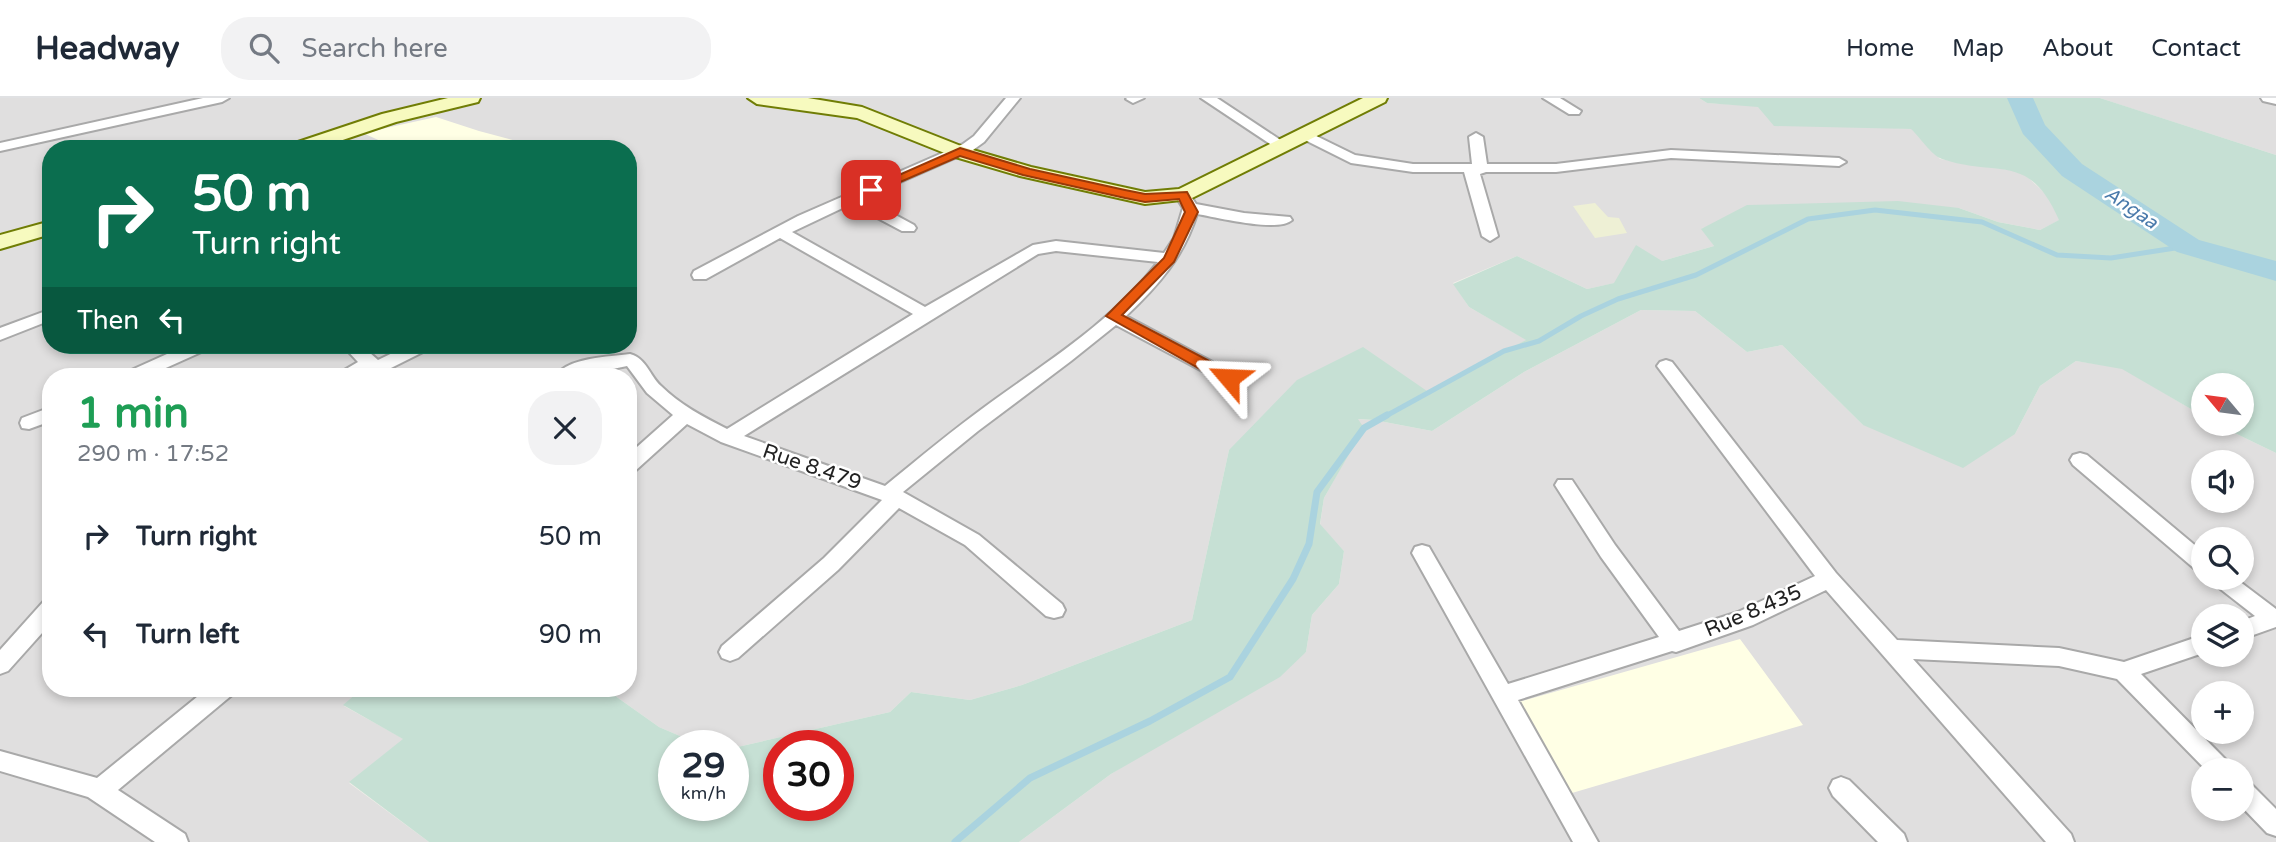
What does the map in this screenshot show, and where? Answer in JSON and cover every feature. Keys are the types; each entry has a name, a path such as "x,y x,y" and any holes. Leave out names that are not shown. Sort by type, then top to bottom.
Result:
{"street":[{"path":"141,115 146,98"},
{"path":"0,148 222,98"},
{"path":"323,140 389,118 471,98"},
{"path":"757,98 794,99 862,113 960,152 1027,172 1145,198 1187,201 1244,218 1284,220"},
{"path":"700,275 780,232 960,152 979,139 1013,98"},
{"path":"1208,98 1281,145"},
{"path":"1187,201 1281,145 1378,98"},
{"path":"1550,98 1574,111"},
{"path":"2268,98 2276,100"},
{"path":"1304,134 1351,159 1367,163 1475,170 1556,168 1671,155 1839,162"},
{"path":"1476,137 1475,170 1490,236"},
{"path":"852,198 908,228"},
{"path":"730,652 831,564 892,496 1113,316 1170,259 1182,237 1187,201"},
{"path":"0,242 42,230"},
{"path":"780,232 925,314"},
{"path":"728,437 1033,250 1044,247 1170,259"},
{"path":"1113,316 1229,378"},
{"path":"0,334 42,318"},
{"path":"151,368 182,354"},
{"path":"361,354 376,368"},
{"path":"379,368 406,354"},
{"name":"Rue 8.479","path":"586,368 630,360 636,364 653,390 685,415 728,437 892,496 972,540 1054,610"},
{"path":"1666,366 1829,579"},
{"path":"637,458 685,415"},
{"path":"29,423 42,417"},
{"path":"2080,460 2191,554"},
{"path":"1565,485 1608,551 1676,643"},
{"path":"1422,553 1586,842"},
{"name":"Rue 8.435","path":"1503,695 1676,643 1745,619 1829,579 2062,842"},
{"path":"2235,590 2273,623"},
{"path":"0,664 42,618"},
{"path":"2254,628 2273,623"},
{"path":"1893,649 2059,657 2124,671 2191,648"},
{"path":"2124,671 2209,758"},
{"path":"100,790 214,697"},
{"path":"0,761 100,790 176,842"},
{"path":"1840,789 1895,842"},
{"path":"2254,803 2276,825"}],"shaded area":[{"path":"0,98 1699,98 1707,103 1758,106 1862,126 1912,129 1940,159 2022,172 2049,197 2060,220 2040,230 1998,222 1959,208 1702,228 1714,246 1662,261 1615,283 1587,289 1517,256 1453,283 1469,307 1527,340 1427,391 1229,450 1192,620 1022,685 970,700 911,692 890,712 812,730 763,730 763,741 749,744 749,730 666,730 617,697 637,697 637,368 42,368 42,697 354,697 344,706 404,739 349,783 429,842 0,842"},
{"path":"1699,98 2100,98 2276,155 2276,453 2241,436 2254,436 2254,373 2191,373 2191,409 2122,369 2076,361 2040,386 2015,434 1963,468 1863,425 1782,345 1747,352 1695,311 1641,310 1524,372 1432,431 1358,419 1364,428 1324,498 1320,524 1344,551 1339,584 1312,615 1306,652 1280,677 1111,774 1019,842 429,842 349,782 403,739 343,705 352,697 617,697 666,730 658,730 658,821 749,821 749,744 763,741 763,821 854,821 854,730 812,730 890,712 911,692 970,700 1022,685 1192,620 1229,450 1297,380 1363,347 1427,391 1526,340 1469,307 1453,284 1517,256 1587,289 1614,283 1636,245 1662,261 1714,246 1701,229 1747,205 1898,201 1959,208 1998,222 2040,230 2059,220 2048,198 2024,175 1942,159 1911,129 1774,126 1758,107 1707,103"},
{"path":"2100,98 2276,98 2276,155 2121,105"},
{"path":"436,117 512,140 378,140 363,133"},
{"path":"1595,203 1608,217 1619,218 1627,233 1595,238 1573,206"},
{"path":"1641,310 1695,311 1747,352 1782,345 1863,425 2015,434 2040,386 2076,361 2122,368 2191,409 2191,436 2241,436 2276,453 2276,842 1019,842 1111,774 1306,652 1312,615 1339,584 1344,551 1320,525 1324,498 1363,428 1357,419 1432,431 1524,372"},
{"path":"1740,639 1803,725 1572,793 1519,702"}],"waterway":[{"name":"Angaa","path":"2020,98 2033,128 2072,170 2188,246 2276,271"},
{"path":"1384,417 1504,351 1539,341 1581,316 1618,299 1696,275 1808,219 1875,210 1982,222 2057,255 2111,258 2188,246"},
{"path":"955,842 1030,778 1150,721 1230,677 1293,579 1309,544 1317,492 1364,428 1387,415"}],"route":[{"path":"871,190 960,152 1027,172 1145,198 1183,195 1191,212 1170,259 1113,316 1229,378"}]}
